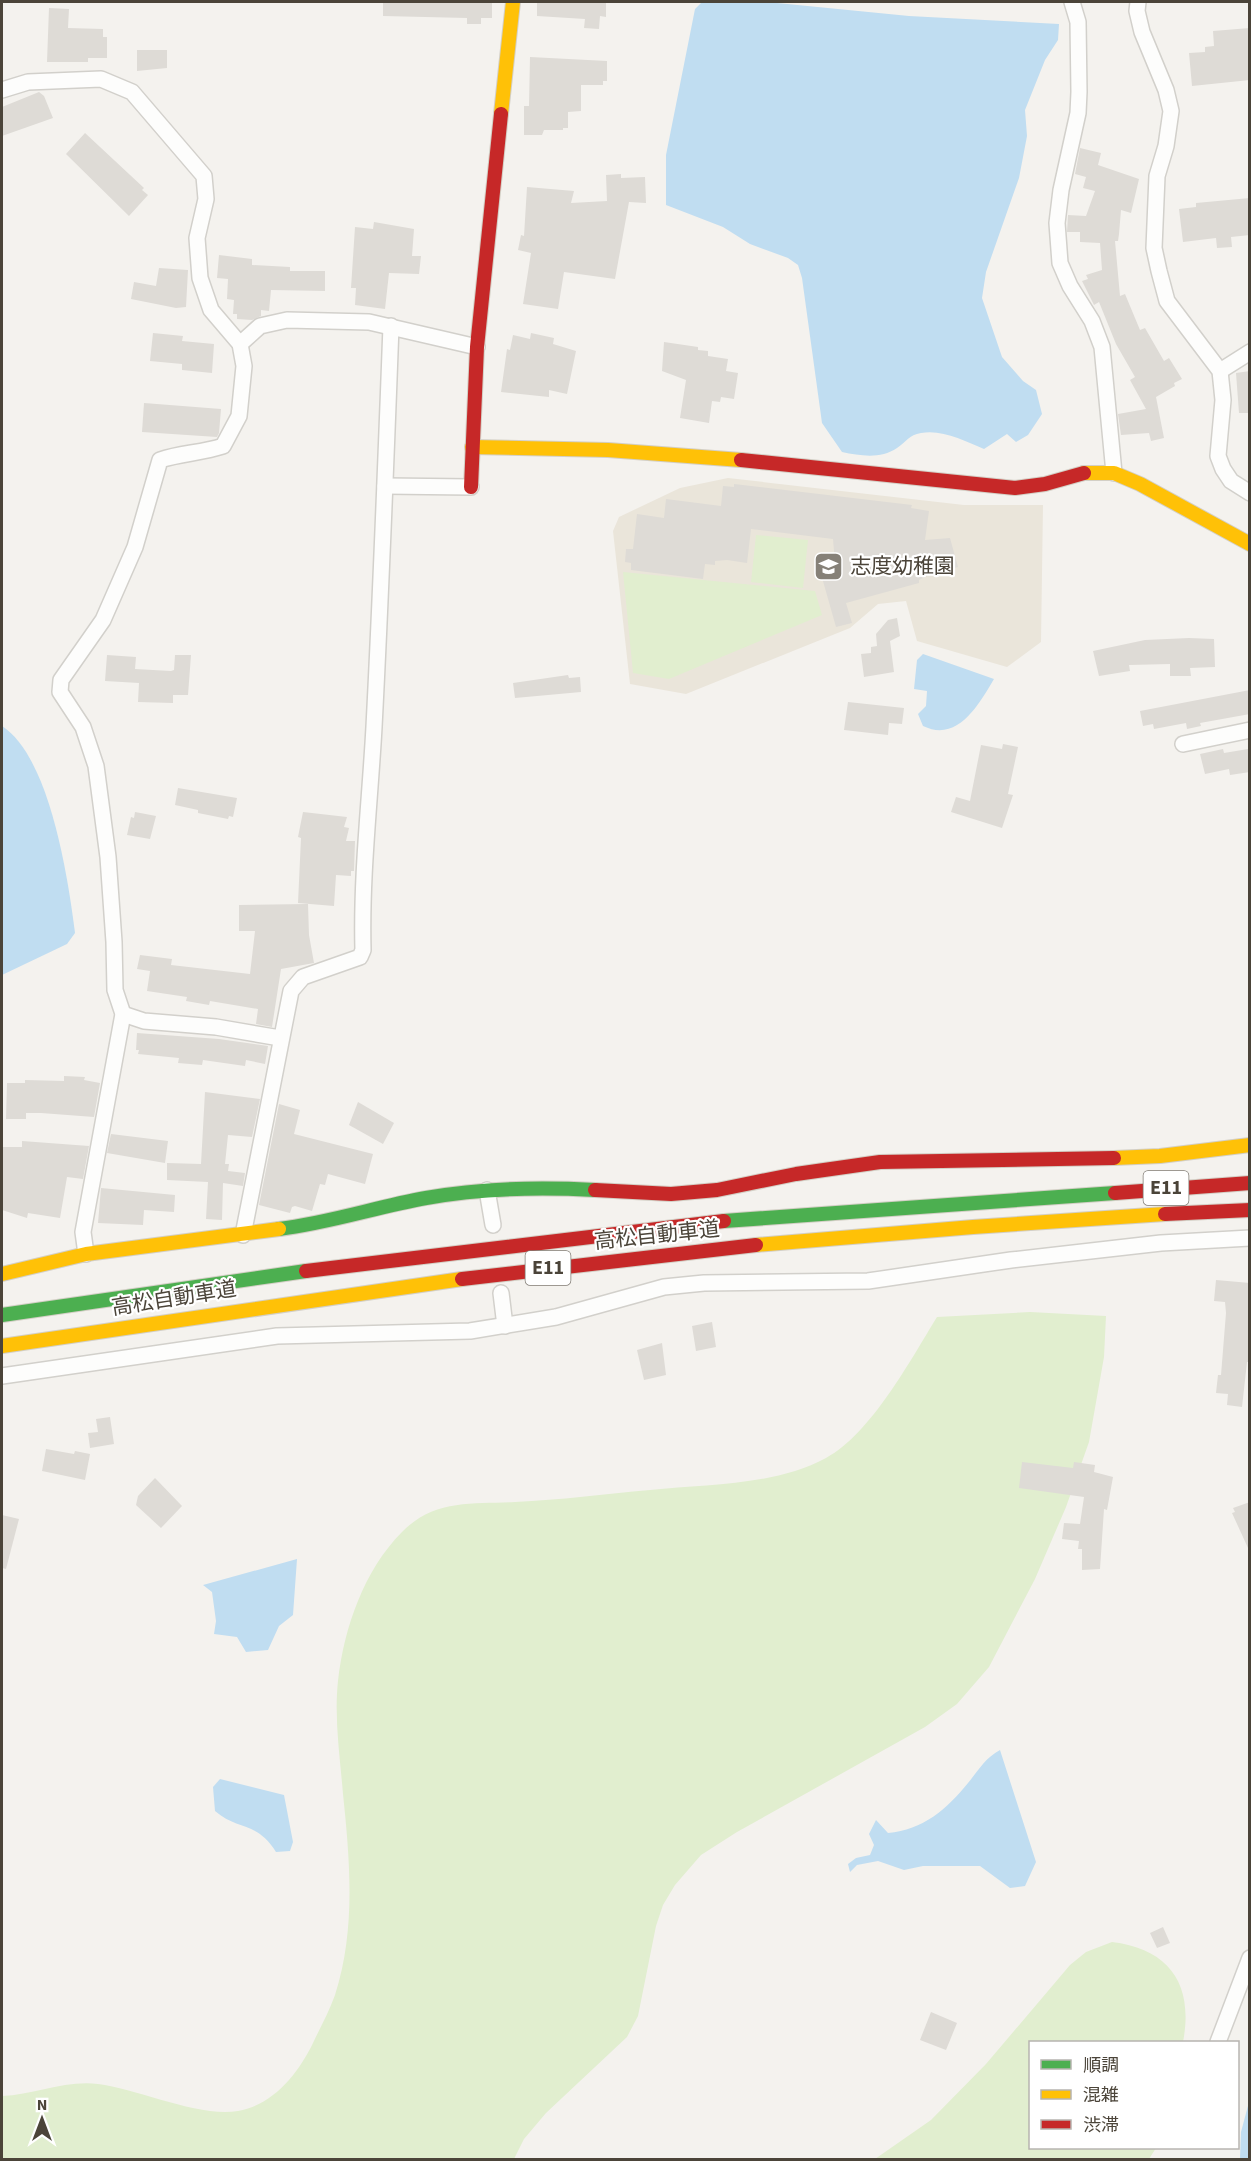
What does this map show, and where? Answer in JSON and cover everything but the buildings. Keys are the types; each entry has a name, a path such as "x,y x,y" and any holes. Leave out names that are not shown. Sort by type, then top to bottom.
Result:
{"main road":[{"path":"471,487 477,347 513,2"},
{"path":"472,447 595,450 761,460 1015,488 1045,484 1086,473 1114,473 1140,484 1250,544"},
{"path":"2,1274 86,1254 320,1224 426,1198 487,1190 563,1188 671,1194 717,1191 796,1174 879,1162 1101,1159 1160,1156 1250,1145"},
{"name":"高松自動車道","path":"2,1315 314,1270 743,1219 1250,1183"},
{"name":"高松自動車道","path":"2,1346 335,1295 749,1246 1087,1218 1250,1210"}],"street":[{"path":"1072,2 1078,22 1078,112 1061,190 1057,223 1060,263 1070,286 1092,321 1102,347 1114,473"},
{"path":"1138,2 1137,11 1142,32 1166,90 1171,111 1166,146 1157,176 1154,248 1159,271 1167,301 1220,371 1223,400 1218,456 1231,481 1250,494"},
{"path":"2,90 28,82 78,78 101,79 132,92 204,176 206,199 197,238 200,278 211,310 240,344 244,366 239,416 223,446 160,460 135,547 104,620 61,680 60,692 83,727 96,766 108,868 115,990 123,1014 83,1232 86,1254"},
{"path":"240,344 260,327 286,320 369,322 477,347"},
{"path":"243,1234 280,1038 291,992 303,976 360,957 363,950 362,896 367,850 391,326"},
{"path":"1220,371 1250,352"},
{"path":"385,486 471,487"},
{"path":"1182,744 1250,730"},
{"path":"123,1014 144,1022 216,1027 280,1038"},
{"path":"487,1190 493,1225"},
{"path":"2,1376 277,1336 470,1332 556,1317 664,1287 704,1283 868,1281 1011,1260 1138,1246 1250,1238"},
{"path":"501,1293 505,1326"},
{"path":"1219,2041 1250,1958"}],"shaded area":[{"name":"志度幼稚園","path":"728,478 964,505 1043,505 1041,642 1007,667 917,641 906,601 878,604 850,628 686,694 630,684 613,531 619,517 680,488"}],"green space":[{"path":"756,535 808,540 803,588 751,582"},
{"path":"623,572 815,591 822,615 669,679 633,673"},
{"path":"1030,1312 1106,1316 1104,1357 1089,1442 1066,1507 1035,1579 989,1667 957,1704 925,1727 737,1832 701,1855 675,1885 663,1905 656,1926 638,2016 627,2037 546,2113 524,2139 514,2159 2,2159 2,2096 86,2083 114,2087 188,2107 223,2112 238,2111 251,2108 273,2095 300,2066 333,2001 342,1970 349,1921 349,1870 337,1709 338,1681 345,1641 358,1601 377,1564 389,1547 414,1521 455,1505 549,1500 740,1482 785,1474 806,1467 843,1447 859,1432 889,1394 937,1317"},
{"path":"1112,1942 1132,1946 1163,1962 1181,1987 1185,2003 1183,2041 1029,2041 1029,2149 1155,2149 1149,2159 875,2159 931,2120 986,2064 1070,1965 1086,1952"}],"water":[{"path":"702,2 767,2 909,16 1059,24 1058,40 1045,60 1025,110 1027,136 1019,178 986,272 982,298 1002,357 1023,381 1036,390 1042,414 1028,435 1016,442 1007,434 984,449 953,436 929,432 913,435 897,448 884,454 864,455 842,452 822,423 802,278 798,265 788,258 750,244 723,227 666,205 666,155 695,9"},
{"path":"923,654 994,679 982,699 966,718 947,729 935,730 923,726 918,714 926,706 927,691 914,689 917,660"},
{"path":"2,726 19,742 33,764 44,791 54,820 61,852 75,933 67,944 2,975"},
{"path":"297,1559 293,1615 279,1626 268,1650 246,1652 237,1637 214,1634 216,1621 212,1592 203,1585"},
{"path":"1000,1750 1036,1862 1025,1886 1010,1888 980,1866 923,1866 904,1870 878,1861 857,1865 850,1872 848,1864 856,1858 870,1855 874,1845 869,1834 876,1820 888,1833 923,1823 952,1801 986,1761"},
{"path":"220,1779 284,1795 293,1842 290,1851 276,1852 262,1835 215,1811 213,1787"},
{"path":"1249,2102 1249,2159 1240,2159 1241,2132"}],"traffic: fast":[{"path":"279,1229 407,1202 468,1192 510,1189 595,1190"},
{"path":"724,1221 1115,1193"},
{"path":"2,1315 306,1271"}],"traffic: slow":[{"path":"501,114 513,2"},
{"path":"472,447 608,450 741,460"},
{"path":"1084,473 1114,473 1140,484 1250,544"},
{"path":"1114,1158 1160,1156 1250,1145"},
{"path":"756,1245 1165,1214"},
{"path":"2,1274 86,1254 279,1229"},
{"path":"2,1346 462,1279"}],"traffic: jam":[{"path":"471,487 477,347 501,114"},
{"path":"741,460 1015,488 1045,484 1084,473"},
{"path":"595,1190 671,1194 717,1190 796,1174 880,1162 1114,1158"},
{"path":"1115,1193 1250,1183"},
{"path":"1165,1214 1250,1210"},
{"path":"306,1271 724,1221"},
{"path":"462,1279 756,1245"}],"place":[{"name":"志度幼稚園","path":"829,566"}]}
